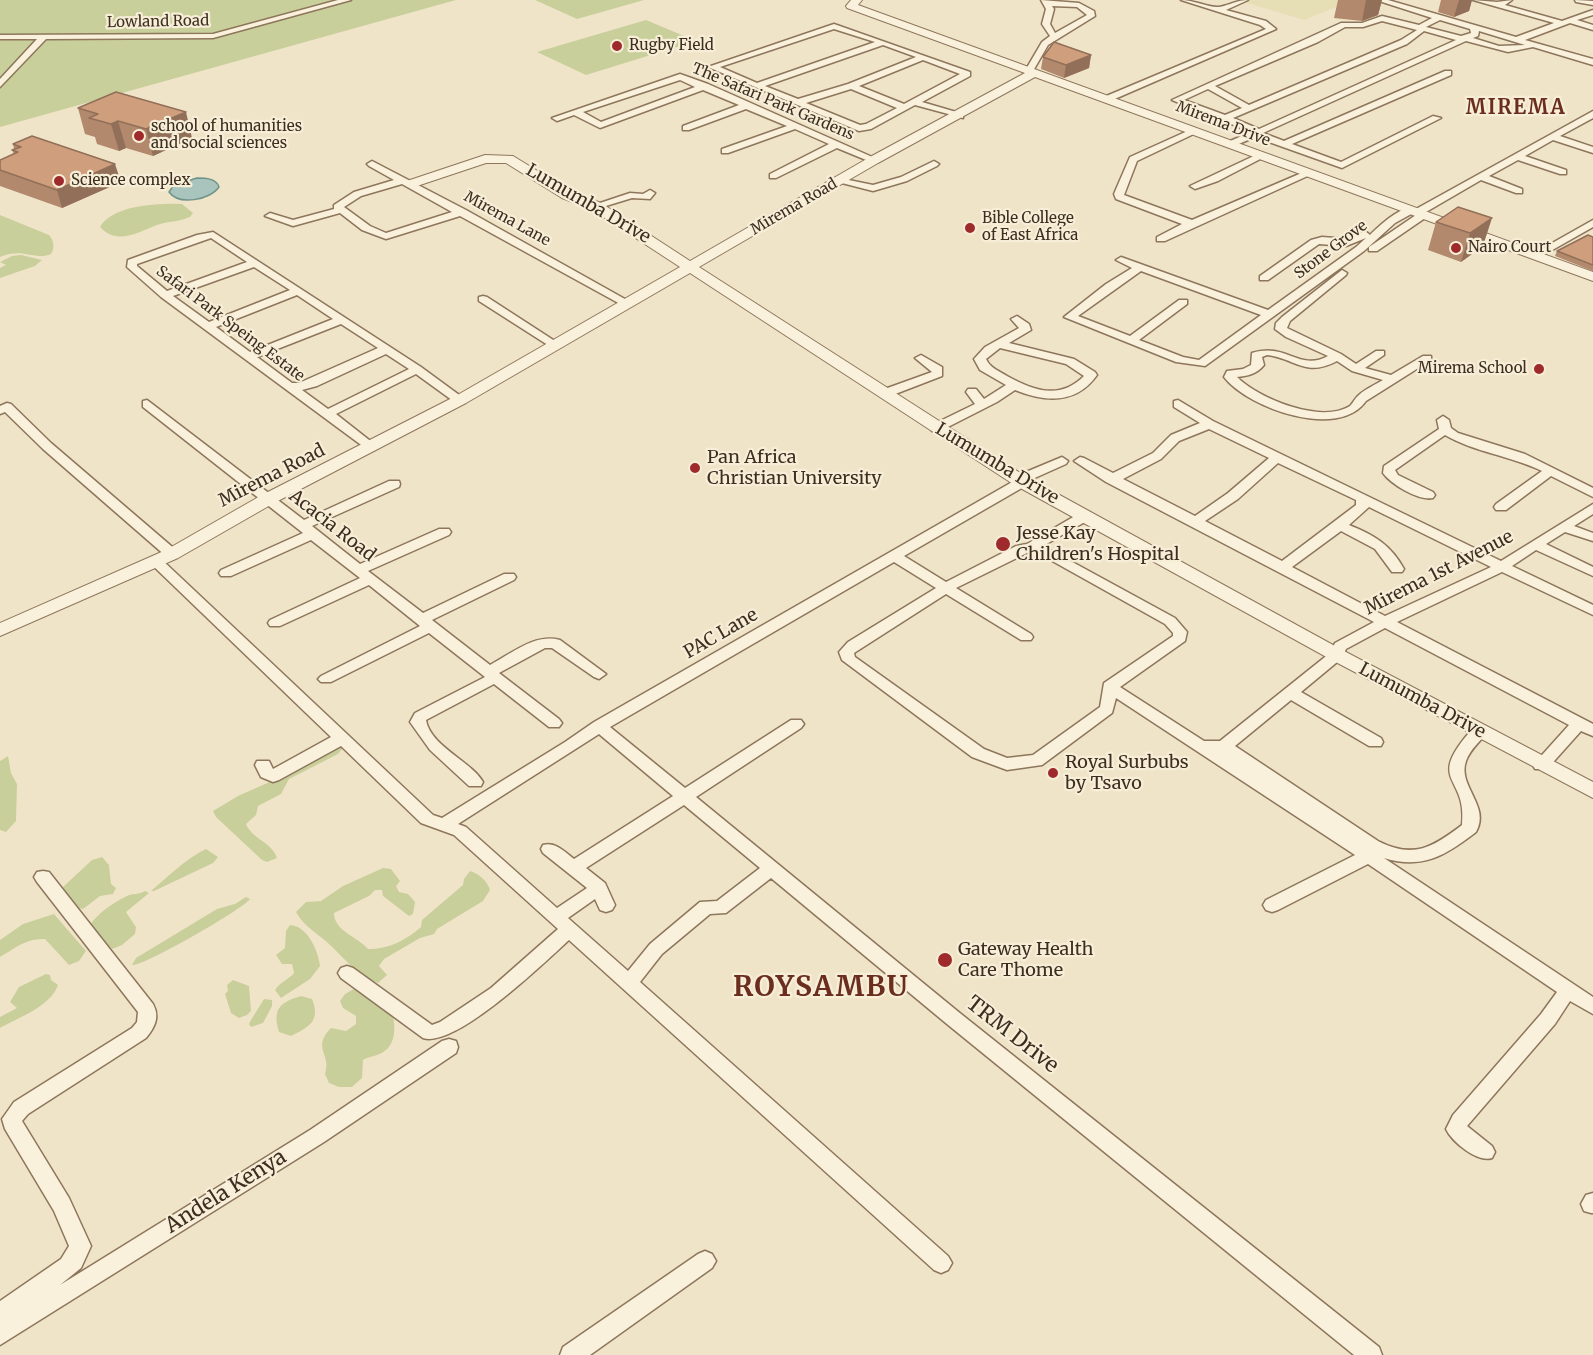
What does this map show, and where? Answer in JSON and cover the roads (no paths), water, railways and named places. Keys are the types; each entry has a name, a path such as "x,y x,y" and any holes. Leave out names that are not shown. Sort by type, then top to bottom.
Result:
{"street":[{"name":"Lowland Road","path":"0,36 213,36 332,2 347,0"},
{"name":"Mirema Drive","path":"858,0 851,6 1593,277"},
{"path":"1107,99 1272,29 1263,23 1185,0"},
{"path":"1218,10 1244,0"},
{"path":"1380,0 1593,62"},
{"path":"1477,0 1593,28"},
{"path":"1498,5 1508,0"},
{"path":"1579,0 1593,3"},
{"path":"1045,1 1078,4 1091,13 1091,16 1054,37 1046,24 1050,9 1045,1"},
{"path":"1519,39 1593,12"},
{"path":"1225,118 1404,42 1439,17"},
{"path":"1436,118 1342,165 1176,100 1344,26 1364,25 1382,18 1515,51 1534,44"},
{"name":"The Safari Park Gardens","path":"834,26 924,57 967,74 868,127 860,128 712,66 834,26"},
{"path":"1231,144 1349,93 1475,34 1474,28"},
{"path":"0,84 44,37"},
{"name":"Mirema Road","path":"0,630 172,554 268,499 460,400 874,160 960,116 1031,72 1045,44 1054,37"},
{"name":"The Safari Park Gardens","path":"756,86 883,42"},
{"name":"The Safari Park Gardens","path":"799,102 851,86 924,57"},
{"path":"1284,144 1448,73"},
{"name":"The Safari Park Gardens","path":"557,118 680,77 874,160"},
{"path":"575,112 600,125 705,86"},
{"path":"851,86 903,107"},
{"path":"1209,86 1247,107"},
{"path":"914,102 960,116"},
{"path":"687,128 748,105"},
{"path":"1264,278 1315,242 1322,240 1346,244 1355,242 1591,118"},
{"path":"725,151 796,126"},
{"path":"1193,223 1181,221 1123,200 1119,194 1132,159 1195,131"},
{"path":"1553,137 1593,150"},
{"path":"773,176 837,144"},
{"path":"1195,186 1215,179 1261,156"},
{"path":"1518,157 1563,172"},
{"name":"Lumumba Drive","path":"408,182 485,159 504,158 524,167 567,195 596,206 1021,481 1337,655 1593,791"},
{"path":"839,181 873,188 904,179 934,164"},
{"name":"Mirema Lane","path":"372,165 408,182 626,303"},
{"path":"1161,239 1307,174"},
{"path":"1480,177 1519,190"},
{"path":"408,182 391,183 346,200 337,206 366,228 386,236 462,212"},
{"path":"596,206 633,195 646,197 650,193"},
{"path":"270,216 293,223 340,210"},
{"path":"1392,379 1356,369 1337,356 1281,329 1282,323 1413,210"},
{"name":"Stone Grove","path":"1140,267 1070,316 1180,360 1201,364 1360,249 1391,221 1413,210"},
{"path":"1536,255 1593,223"},
{"name":"Safari Park Speing Estate","path":"372,447 165,295 132,267 132,262 201,237 213,235 417,369 460,400"},
{"path":"1120,261 1269,314"},
{"path":"165,295 254,263"},
{"path":"208,326 298,291"},
{"path":"483,299 555,345"},
{"path":"1132,340 1183,302"},
{"path":"1000,344 1070,361 1091,375 1089,378 1073,389 1054,395 1014,385 984,368 980,363 983,353 1025,330 1025,326 1017,319"},
{"path":"249,356 341,320"},
{"path":"288,386 300,387 313,384 386,349"},
{"path":"1337,356 1324,365 1314,367 1264,352 1256,355 1258,364 1253,369 1244,374 1231,373 1230,377 1242,388 1273,402 1310,415 1327,417 1355,408 1362,398 1427,358"},
{"path":"1356,369 1380,353"},
{"path":"886,393 938,374 938,369 921,358"},
{"path":"327,414 417,369"},
{"path":"936,428 1014,385"},
{"path":"972,392 981,405"},
{"name":"Acacia Road","path":"147,404 554,723"},
{"path":"1178,404 1209,424 1593,611"},
{"path":"2,406 172,554"},
{"path":"1111,479 1157,456 1175,438 1209,424"},
{"path":"1428,495 1394,478 1389,473 1389,469 1444,425 1470,444 1520,457 1593,493"},
{"path":"1195,522 1233,496 1277,457"},
{"name":"PAC Lane","path":"443,825 571,746 599,726 896,557 1021,481 1062,461"},
{"path":"1080,461 1586,728 1541,765"},
{"path":"1501,507 1549,472"},
{"path":"226,573 394,484"},
{"path":"1283,567 1345,522 1363,506 1362,497"},
{"name":"Mirema 1st Avenue","path":"1224,746 1337,655 1340,646 1386,621 1501,567 1593,508"},
{"path":"1085,516 1031,547 1021,549 945,588 853,645 846,652 849,660 978,753 1010,768 1016,760 1036,761 1107,709 1109,687"},
{"path":"1338,525 1379,543 1391,556 1397,568"},
{"path":"1563,527 1593,537"},
{"path":"358,570 444,532"},
{"path":"1536,545 1593,572"},
{"path":"1031,547 1043,550 1170,621 1180,632 1180,638 1109,687"},
{"path":"896,557 1026,637"},
{"path":"156,562 426,819 460,831 941,1263"},
{"path":"326,679 509,577"},
{"path":"275,623 370,579"},
{"path":"475,782 420,729 418,722 420,717 542,643 555,643 598,674"},
{"path":"1109,687 1369,856 1593,1007"},
{"path":"1291,693 1375,742"},
{"path":"575,867 796,724"},
{"name":"TRM Drive","path":"599,726 954,1019 1371,1355"},
{"path":"1199,747 1224,746 1377,848 1394,855 1410,857 1443,847 1470,828 1473,818 1459,782 1455,761 1480,732"},
{"path":"262,765 270,776 278,775 341,739"},
{"path":"549,849 599,888 606,905"},
{"path":"1272,905 1369,856"},
{"path":"629,983 656,949 706,906 720,908 758,880 771,867"},
{"path":"0,1314 69,1266 77,1258 80,1246 79,1238 69,1219 12,1123 12,1119 21,1108 139,1033 144,1028 148,1016 146,1010 43,878"},
{"path":"346,973 430,1033 446,1028 497,993 599,888"},
{"path":"1485,1152 1456,1130 1460,1120 1548,1019 1568,990"},
{"name":"Andela Kenya","path":"0,1334 317,1136 449,1047"},
{"path":"571,1355 705,1261"}],"water":[{"path":"197,178 213,180 219,187 215,192 194,200 180,199 169,192 174,185"}],"place":[{"name":"Rugby Field","path":"617,46"},
{"name":"school of humanities and social sciences","path":"139,136"},
{"name":"Science complex","path":"59,181"},
{"name":"Bible College of East Africa","path":"970,228"},
{"name":"Nairo Court","path":"1456,248"},
{"name":"Mirema School","path":"1539,369"},
{"name":"Pan Africa Christian University","path":"695,468"},
{"name":"Jesse Kay Children's Hospital","path":"1003,544"},
{"name":"Royal Surbubs by Tsavo","path":"1053,773"},
{"name":"Gateway Health Care Thome","path":"945,960"}],"district":[{"name":"MIREMA","path":"1516,108"},
{"name":"ROYSAMBU","path":"821,988"}]}
